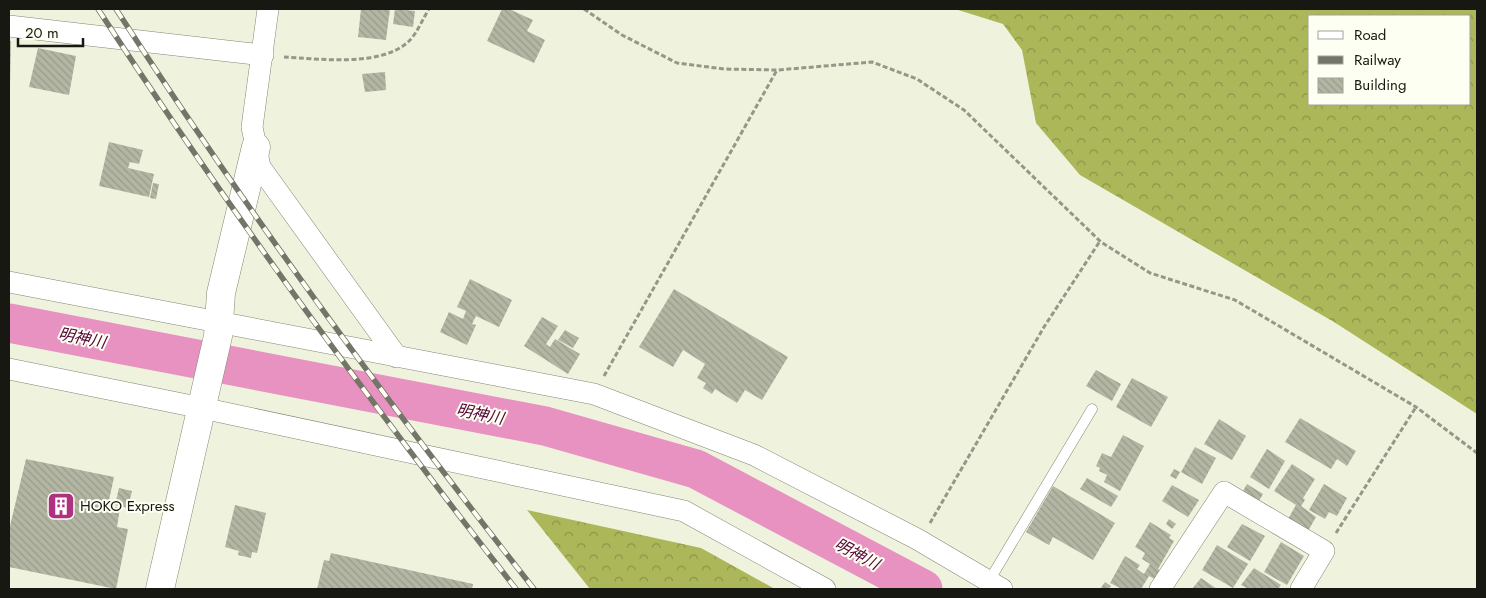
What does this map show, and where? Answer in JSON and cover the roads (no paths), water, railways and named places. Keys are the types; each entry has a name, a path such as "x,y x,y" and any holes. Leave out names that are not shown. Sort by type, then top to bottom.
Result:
{"street":[{"path":"268,9 252,127 260,167 397,356"},
{"path":"9,26 263,55"},
{"path":"160,589 205,398 218,329 221,293 256,147"},
{"path":"9,282 218,329 397,356 594,394 754,455 920,541 995,585"},
{"path":"9,369 205,398 684,511 825,589"},
{"path":"1160,589 1224,492 1324,551 1301,589"}],"lane":[{"path":"995,585 1092,409"}],"waterway":[{"name":"明神川","path":"9,323 545,426 696,469 923,589"}],"railway":[{"path":"98,9 197,158 301,304 353,376 516,589"},
{"path":"116,9 215,158 318,304 425,448 534,589"}],"place":[{"name":"HOKO Express","path":"61,506"}]}
